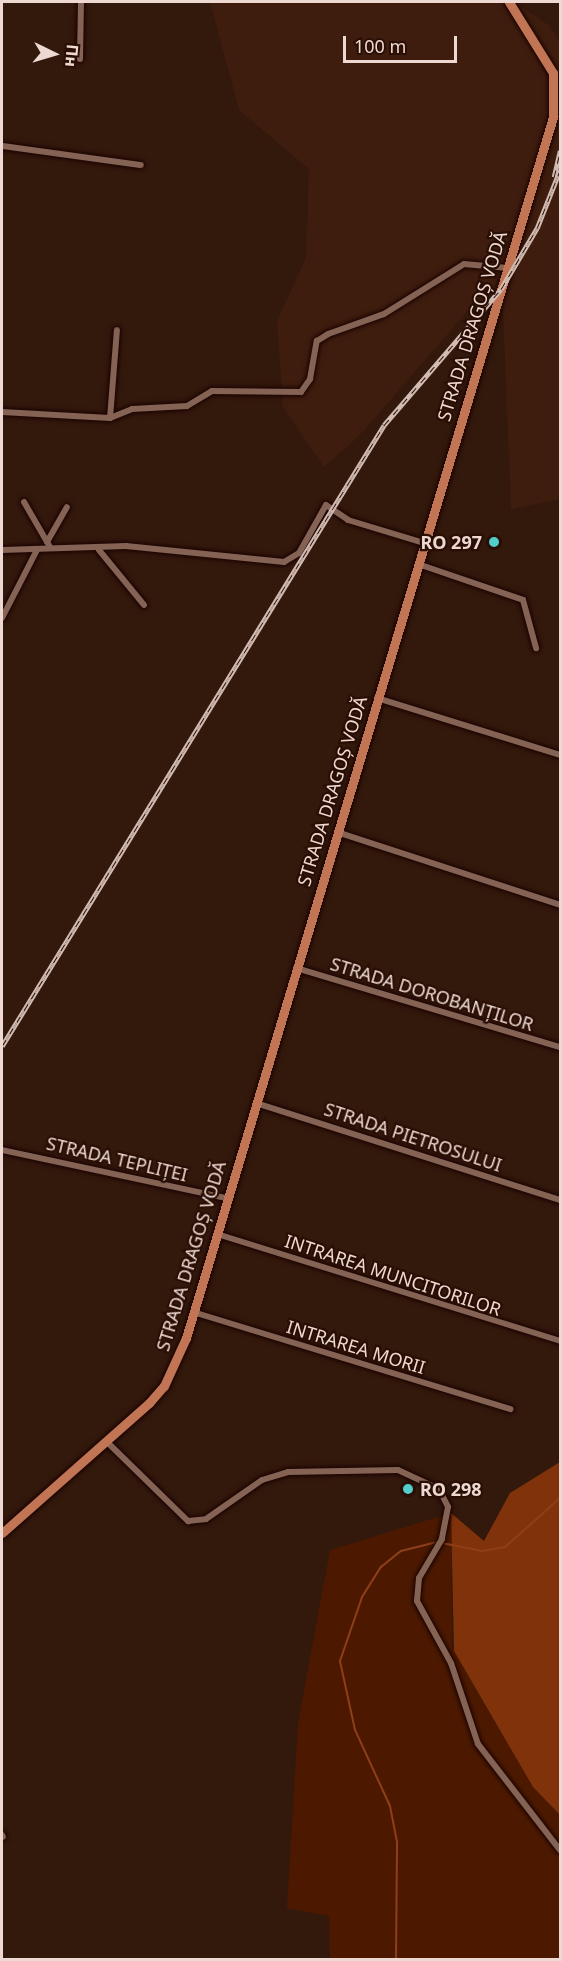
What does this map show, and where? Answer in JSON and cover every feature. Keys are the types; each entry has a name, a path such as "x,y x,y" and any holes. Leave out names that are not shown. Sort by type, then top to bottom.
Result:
{"main road":[{"name":"STRADA DRAGOȘ VODĂ","path":"2,1533 164,1386 193,1312 553,117 555,86 541,46 509,2"}],"street":[{"path":"80,58 81,2"},
{"path":"2,146 141,165"},
{"path":"2,412 110,418 132,409 188,406 212,391 301,392 310,379 317,341 328,334 384,314 464,264 508,268"},
{"path":"110,418 117,330"},
{"path":"24,502 49,544"},
{"path":"2,550 37,550 49,544 99,549 146,548 284,562 299,554 326,505 348,520 424,543"},
{"path":"49,544 67,507"},
{"path":"99,549 144,605"},
{"path":"2,618 37,550"},
{"path":"418,564 523,600 536,648"},
{"path":"377,698 561,755"},
{"path":"337,832 561,905"},
{"name":"STRADA DOROBANȚILOR","path":"296,969 561,1047"},
{"name":"STRADA PIETROSULUI","path":"256,1103 561,1200"},
{"name":"STRADA TEPLIȚEI","path":"2,1150 226,1198"},
{"name":"INTRAREA MUNCITORILOR","path":"217,1234 561,1341"},
{"name":"INTRAREA MORII","path":"193,1312 510,1409"},
{"path":"106,1441 188,1521 206,1519 262,1480 288,1472 379,1467 407,1472 445,1497 440,1547 419,1578 417,1601 451,1663 478,1744 561,1850"}],"shaded area":[{"path":"210,2 515,2 550,26 560,43 560,499 511,509 503,310 486,290 359,436 324,467 283,407 277,321 306,258 309,169 239,110"},
{"path":"560,1462 560,1815 533,1787 454,1651 451,1513 484,1541 510,1493"},
{"path":"451,1513 452,1648 533,1787 560,1815 560,1959 330,1959 329,1916 287,1908 298,1723 330,1550"}],"waterway":[{"path":"396,1960 397,1842 390,1806 355,1730 340,1661 362,1597 381,1567 401,1551 437,1542 482,1551 505,1547 560,1498"}],"railway":[{"path":"554,177 560,151"},
{"path":"2,1046 384,425 501,289 537,228 560,170"}],"place":[{"name":"RO 297","path":"494,542"},
{"name":"RO 298","path":"408,1489"}]}
